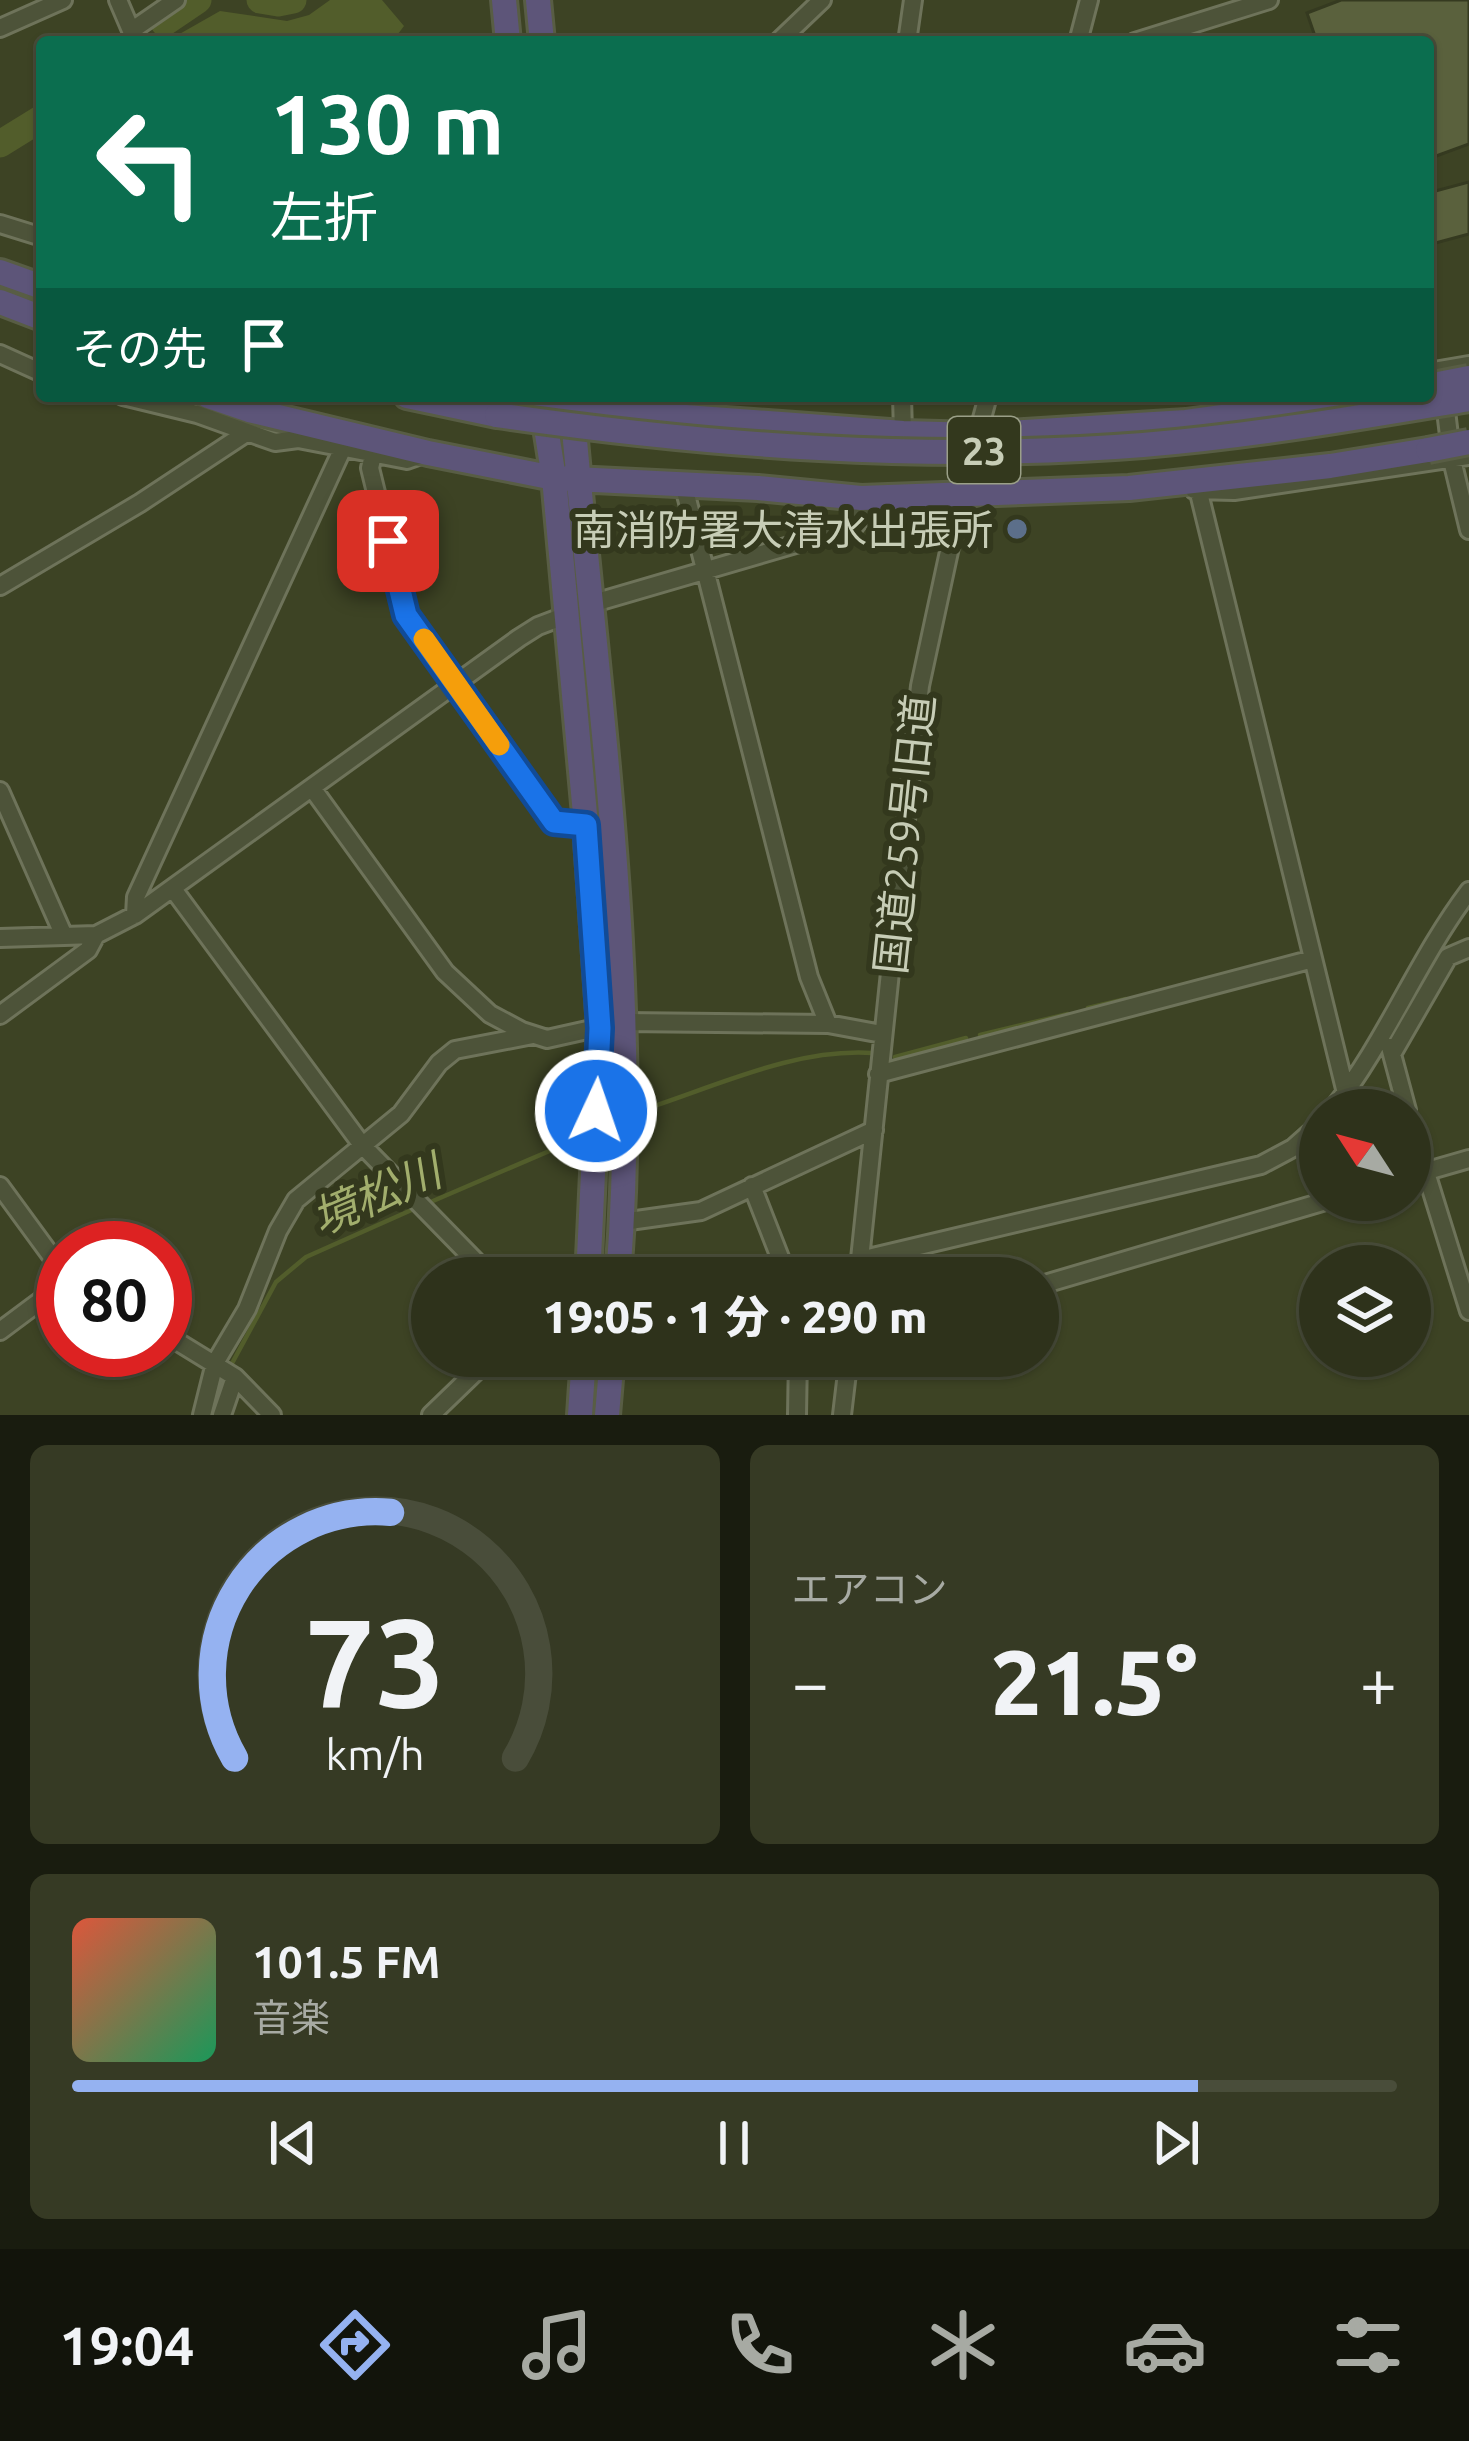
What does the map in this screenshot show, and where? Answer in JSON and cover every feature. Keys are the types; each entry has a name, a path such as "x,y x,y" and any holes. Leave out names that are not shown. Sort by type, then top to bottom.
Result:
{"highway":[{"path":"504,0 507,36"},
{"path":"538,0 541,36"},
{"path":"0,257 36,270"},
{"path":"0,272 36,284"},
{"path":"0,302 36,316"},
{"path":"1434,376 1469,378"},
{"name":"23","path":"434,402 631,435 776,448 934,452 1142,445 1313,426 1469,399"},
{"name":"23","path":"226,402 428,453 567,479 861,498 1191,488 1428,450 1463,453"},
{"path":"543,402 567,479 594,603 615,860 611,1025 590,1257"},
{"path":"565,402 567,615 611,1025 622,1222 620,1257"},
{"name":"23","path":"617,402 903,433 978,435 1186,422 1331,402"},
{"path":"580,1415 583,1377"},
{"path":"607,1415 610,1377"}],"street":[{"path":"0,28 63,0"},
{"path":"118,0 134,36"},
{"path":"135,36 176,0"},
{"path":"784,36 822,0"},
{"path":"909,36 913,0"},
{"path":"1079,36 1088,0"},
{"path":"1154,36 1269,0"},
{"path":"0,224 36,235"},
{"path":"0,354 36,370"},
{"path":"1434,375 1469,364"},
{"path":"1434,381 1463,453 1469,530"},
{"path":"148,402 275,442 298,440 407,460 428,453"},
{"path":"902,402 903,433"},
{"name":"国道259号旧道","path":"860,1257 920,686 986,402"},
{"path":"1186,422 1246,402"},
{"path":"0,586 246,433"},
{"path":"135,915 136,897 342,450"},
{"path":"1345,1089 1191,488 1295,484 1463,453"},
{"path":"373,455 370,468 406,615 554,822 586,825"},
{"path":"684,487 809,977 828,1024"},
{"path":"594,603 854,527 862,517 861,498"},
{"path":"0,938 96,935 135,915 538,626 567,615"},
{"path":"312,788 445,972 490,1014 533,1036 547,1039 611,1025 828,1024 882,1034"},
{"path":"0,791 64,936"},
{"path":"173,889 362,1145 472,1257"},
{"path":"1400,1089 1386,1047 1453,913 1469,891"},
{"path":"0,1015 88,950 96,935"},
{"path":"1349,1089 1386,1047 1448,958 1469,948"},
{"path":"878,1074 1313,958"},
{"path":"202,1415 226,1371 278,1231 296,1200 401,1114 439,1063 455,1050 533,1036"},
{"path":"622,1222 701,1211 874,1130"},
{"path":"905,1257 1261,1165 1299,1143"},
{"path":"1431,1170 1469,1159"},
{"path":"0,1186 36,1235"},
{"path":"752,1186 780,1257"},
{"path":"1059,1280 1299,1209"},
{"path":"1431,1211 1469,1312"},
{"path":"0,1331 36,1304"},
{"path":"192,1350 226,1371 272,1415"},
{"path":"222,1415 226,1371"},
{"path":"431,1415 470,1377"},
{"path":"797,1415 798,1377"},
{"path":"842,1415 847,1377"}],"shaded area":[{"path":"330,0 382,0 404,26 396,36 176,36 220,11 287,21 309,15"}],"building":[{"path":"1341,0 1469,0 1469,144 1434,157 1434,36 1315,36 1307,13"},
{"path":"1469,182 1469,234 1434,243 1434,191"}],"waterway":[{"path":"164,23 198,0"},
{"path":"260,0 293,0"},
{"path":"0,144 36,122"},
{"name":"境松川","path":"1088,1008 1126,999"},
{"name":"境松川","path":"980,1035 1068,1014"},
{"name":"境松川","path":"895,1057 966,1038"},
{"name":"境松川","path":"645,1109 785,1062 872,1053"},
{"name":"境松川","path":"426,1204 575,1140"},
{"name":"境松川","path":"213,1415 223,1380 276,1282 306,1257 416,1208"}],"slow traffic":[{"path":"424,639 499,745"}],"place":[{"name":"南消防署大清水出張所","path":"1017,529"}],"route":[{"path":"388,541 406,615 554,822 586,825 600,1028 596,1111"}]}
